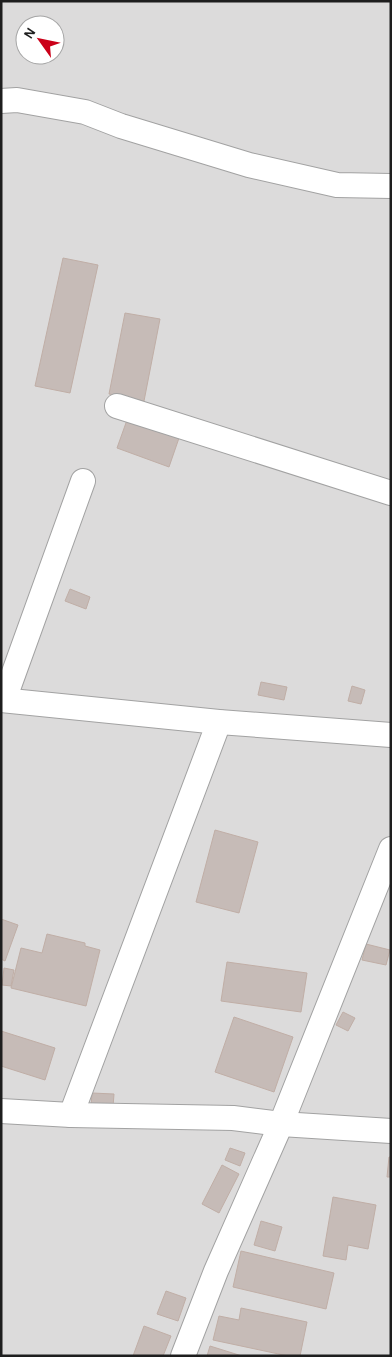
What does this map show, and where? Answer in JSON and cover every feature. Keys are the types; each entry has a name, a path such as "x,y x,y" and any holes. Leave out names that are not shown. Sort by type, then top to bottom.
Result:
{"street":[{"path":"1,101 17,100 85,112 121,126 249,165 337,185 391,186"},
{"path":"117,406 391,493"},
{"path":"83,482 2,700 219,722 391,735"},
{"path":"71,1115 219,722"},
{"path":"184,1356 216,1271 281,1124 391,849"},
{"path":"1,1111 71,1115 234,1118 281,1124 391,1131"}],"shaded area":[{"path":"1,1 391,1 391,1356 1,1356"}],"building":[{"path":"63,258 98,265 70,393 35,386"},
{"path":"125,313 160,319 144,401 109,394"},
{"path":"127,420 179,438 169,467 117,448"},
{"path":"70,589 90,597 86,609 65,601"},
{"path":"261,682 287,687 284,700 258,695"},
{"path":"352,686 365,690 361,704 348,701"},
{"path":"215,830 258,842 239,913 196,902"},
{"path":"1,919 18,925 5,961 1,959"},
{"path":"47,934 85,943 85,946 100,950 86,1006 11,988 21,948 42,953"},
{"path":"366,944 390,950 386,965 362,960"},
{"path":"227,962 307,973 301,1012 221,1001"},
{"path":"4,968 14,970 11,986 2,985"},
{"path":"343,1012 355,1018 348,1031 336,1025"},
{"path":"234,1017 293,1037 274,1092 215,1072"},
{"path":"1,1031 55,1048 45,1080 1,1066"},
{"path":"92,1093 114,1094 113,1107 91,1107"},
{"path":"230,1148 245,1153 240,1166 225,1160"},
{"path":"389,1157 391,1157 391,1177 387,1177"},
{"path":"222,1165 239,1174 219,1213 202,1204"},
{"path":"333,1197 376,1205 368,1249 348,1245 346,1260 323,1256"},
{"path":"261,1221 282,1227 275,1251 254,1245"},
{"path":"241,1251 334,1273 326,1309 233,1287"},
{"path":"166,1291 186,1298 178,1321 157,1314"},
{"path":"241,1308 307,1322 300,1356 288,1356 213,1340 219,1316 239,1320"},
{"path":"144,1326 171,1336 163,1356 133,1356"},
{"path":"210,1346 242,1356 207,1356"}]}
